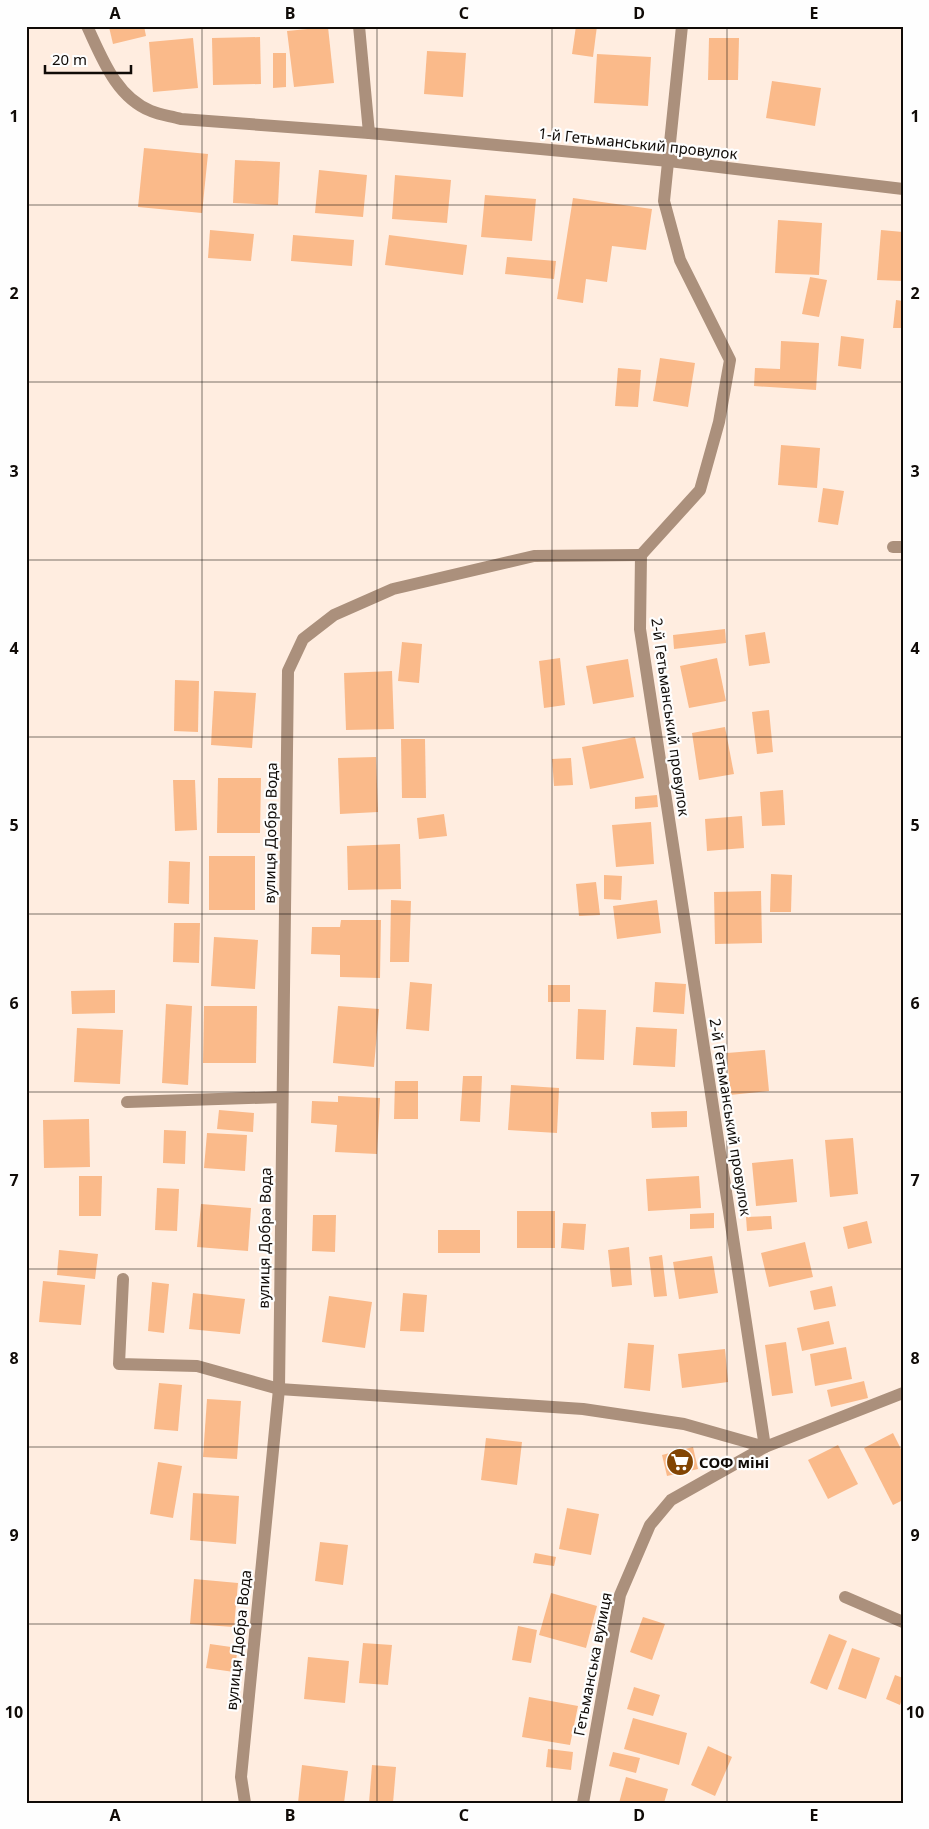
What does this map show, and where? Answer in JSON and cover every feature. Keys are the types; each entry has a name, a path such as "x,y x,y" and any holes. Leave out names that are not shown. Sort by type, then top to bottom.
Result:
{"street":[{"name":"1-й Гетьманський провулок","path":"87,26 110,74 128,98 151,111 181,119 369,133 669,161 903,189"},
{"path":"358,26 369,133"},
{"path":"641,555 700,490 719,422 730,360 680,260 664,201 682,26"},
{"name":"вулиця Добра Вода","path":"245,1803 241,1777 279,1389 288,671 303,639 334,615 392,589 534,556 641,555"},
{"name":"2-й Гетьманський провулок","path":"641,555 640,629 765,1447"},
{"path":"127,1102 282,1096"},
{"path":"123,1279 119,1364 197,1366 279,1389 583,1409 684,1424 765,1447"},
{"name":"Гетьманська вулиця","path":"583,1803 620,1595 650,1525 670,1500 765,1447 903,1393"},
{"path":"845,1597 903,1622"}],"building":[{"path":"144,26 146,36 113,44 109,27"},
{"path":"576,26 597,26 593,57 572,54"},
{"path":"328,27 334,83 294,87 287,31"},
{"path":"260,37 261,84 213,85 212,38"},
{"path":"193,38 198,88 153,92 149,42"},
{"path":"709,38 739,38 738,80 708,80"},
{"path":"427,51 466,53 463,97 424,94"},
{"path":"273,53 286,53 286,87 273,88"},
{"path":"597,54 651,57 648,106 594,103"},
{"path":"772,81 821,88 815,126 766,118"},
{"path":"144,148 208,154 202,213 138,207"},
{"path":"235,160 280,162 278,205 233,203"},
{"path":"319,170 367,175 363,217 315,213"},
{"path":"395,175 451,180 447,223 392,219"},
{"path":"485,195 536,199 532,241 481,237"},
{"path":"573,198 652,209 646,250 612,246 607,282 586,279 583,303 557,299"},
{"path":"778,220 822,223 819,275 775,273"},
{"path":"210,230 254,234 251,261 208,258"},
{"path":"881,230 903,232 903,281 877,280"},
{"path":"293,235 354,240 352,266 291,261"},
{"path":"389,235 467,245 463,275 385,265"},
{"path":"507,257 556,261 554,279 505,274"},
{"path":"810,277 827,280 819,317 802,314"},
{"path":"896,300 903,301 903,328 893,328"},
{"path":"841,336 864,339 861,369 838,366"},
{"path":"781,341 819,343 816,390 754,386 755,368 780,369"},
{"path":"660,358 695,363 688,407 653,401"},
{"path":"618,368 641,370 638,407 615,406"},
{"path":"781,445 820,448 817,488 778,485"},
{"path":"823,488 844,491 838,525 818,522"},
{"path":"725,629 726,643 674,649 673,635"},
{"path":"765,632 770,663 749,666 745,635"},
{"path":"402,642 422,644 419,683 398,681"},
{"path":"560,658 565,705 544,708 539,661"},
{"path":"717,658 726,701 689,708 680,666"},
{"path":"628,659 634,697 593,704 586,666"},
{"path":"392,671 394,729 346,730 344,673"},
{"path":"175,680 199,681 198,732 174,731"},
{"path":"214,691 256,693 252,748 211,745"},
{"path":"769,710 773,752 757,754 752,712"},
{"path":"725,727 734,774 699,780 692,733"},
{"path":"635,737 644,778 590,789 582,747"},
{"path":"401,739 425,739 426,798 402,798"},
{"path":"376,757 378,812 340,814 338,758"},
{"path":"571,758 573,785 554,786 552,759"},
{"path":"218,778 261,778 260,833 217,833"},
{"path":"173,780 195,780 197,830 175,831"},
{"path":"783,790 785,825 762,826 760,792"},
{"path":"657,795 658,807 635,809 635,797"},
{"path":"444,814 447,836 419,839 417,818"},
{"path":"742,816 744,848 707,851 705,819"},
{"path":"651,822 654,864 616,867 612,825"},
{"path":"400,844 401,889 348,890 347,846"},
{"path":"209,856 255,856 255,910 209,910"},
{"path":"169,861 190,862 189,904 168,903"},
{"path":"771,874 792,875 791,912 770,912"},
{"path":"604,875 622,876 621,900 604,899"},
{"path":"596,882 600,915 579,916 576,884"},
{"path":"761,891 762,943 715,944 714,892"},
{"path":"391,900 411,901 409,962 390,962"},
{"path":"657,900 661,933 617,939 613,906"},
{"path":"341,920 381,920 380,978 340,977 340,955 311,954 312,927 340,927"},
{"path":"174,923 200,923 199,963 173,962"},
{"path":"214,937 258,940 255,989 211,986"},
{"path":"410,982 432,984 429,1031 406,1029"},
{"path":"655,982 686,984 684,1014 653,1012"},
{"path":"548,985 570,985 570,1002 548,1002"},
{"path":"115,990 115,1013 72,1014 71,991"},
{"path":"166,1004 192,1006 188,1085 162,1083"},
{"path":"204,1006 257,1006 256,1063 203,1063"},
{"path":"338,1006 379,1009 374,1067 333,1063"},
{"path":"578,1009 606,1010 604,1060 576,1059"},
{"path":"636,1027 677,1029 675,1067 633,1065"},
{"path":"77,1028 123,1030 120,1084 74,1082"},
{"path":"765,1050 769,1091 730,1095 727,1053"},
{"path":"463,1076 482,1076 480,1122 460,1121"},
{"path":"395,1081 418,1081 418,1119 394,1119"},
{"path":"511,1085 559,1088 557,1133 508,1130"},
{"path":"338,1096 380,1098 377,1154 335,1152 337,1125 311,1123 312,1101 338,1102"},
{"path":"219,1110 254,1113 253,1132 217,1129"},
{"path":"687,1111 687,1127 652,1128 651,1112"},
{"path":"89,1119 90,1167 44,1168 43,1120"},
{"path":"164,1130 186,1131 185,1164 163,1163"},
{"path":"207,1133 247,1135 245,1171 204,1168"},
{"path":"853,1138 858,1194 830,1197 825,1140"},
{"path":"793,1159 797,1202 756,1206 752,1163"},
{"path":"79,1176 102,1176 101,1216 79,1216"},
{"path":"699,1176 701,1208 648,1211 646,1179"},
{"path":"157,1188 179,1189 177,1231 155,1230"},
{"path":"201,1204 251,1208 248,1251 197,1247"},
{"path":"517,1211 555,1211 555,1248 517,1248"},
{"path":"714,1213 714,1228 690,1229 690,1214"},
{"path":"313,1215 336,1215 335,1252 312,1251"},
{"path":"771,1216 772,1229 747,1231 746,1217"},
{"path":"867,1221 872,1243 848,1249 843,1227"},
{"path":"563,1223 586,1224 584,1250 561,1248"},
{"path":"438,1230 480,1230 480,1253 438,1253"},
{"path":"805,1242 813,1277 769,1287 761,1253"},
{"path":"629,1247 632,1285 612,1287 608,1250"},
{"path":"59,1250 98,1254 95,1279 57,1275"},
{"path":"662,1255 667,1296 654,1297 649,1257"},
{"path":"712,1256 718,1293 679,1299 673,1262"},
{"path":"43,1281 85,1285 81,1325 39,1322"},
{"path":"152,1282 169,1284 164,1333 148,1331"},
{"path":"832,1286 836,1306 814,1310 810,1291"},
{"path":"193,1293 245,1299 240,1334 189,1329"},
{"path":"403,1293 427,1295 424,1332 400,1331"},
{"path":"329,1296 372,1302 365,1348 322,1342"},
{"path":"829,1321 834,1344 802,1351 797,1328"},
{"path":"786,1342 793,1393 772,1396 765,1345"},
{"path":"628,1343 654,1345 650,1391 624,1388"},
{"path":"846,1347 852,1379 815,1386 810,1354"},
{"path":"725,1349 728,1382 682,1388 678,1354"},
{"path":"864,1381 868,1398 831,1407 827,1390"},
{"path":"159,1383 182,1385 178,1431 154,1429"},
{"path":"207,1399 241,1401 237,1459 203,1457"},
{"path":"893,1433 903,1453 903,1500 893,1505 864,1448"},
{"path":"486,1438 522,1442 517,1485 481,1480"},
{"path":"838,1445 858,1484 828,1499 808,1460"},
{"name":"СОФ міні","path":"693,1447 698,1469 667,1476 662,1455"},
{"path":"158,1462 182,1466 173,1518 150,1514"},
{"path":"193,1493 239,1496 236,1544 190,1540"},
{"path":"567,1508 599,1514 591,1555 559,1549"},
{"path":"320,1542 348,1545 343,1585 315,1581"},
{"path":"535,1553 556,1557 554,1566 533,1563"},
{"path":"194,1579 238,1583 234,1627 190,1624"},
{"path":"551,1593 597,1606 586,1648 539,1635"},
{"path":"643,1617 665,1624 652,1660 630,1652"},
{"path":"518,1626 537,1630 531,1663 512,1660"},
{"path":"829,1634 847,1641 827,1690 810,1683"},
{"path":"363,1643 392,1645 388,1685 359,1683"},
{"path":"210,1644 238,1648 234,1672 206,1668"},
{"path":"852,1648 880,1658 866,1699 838,1689"},
{"path":"308,1657 349,1661 345,1703 304,1699"},
{"path":"895,1675 903,1678 903,1696 900,1705 886,1699"},
{"path":"634,1687 660,1695 653,1716 627,1709"},
{"path":"529,1697 578,1706 570,1745 522,1737"},
{"path":"633,1718 687,1733 679,1765 624,1749"},
{"path":"708,1746 732,1757 715,1796 691,1785"},
{"path":"548,1749 573,1752 571,1770 546,1767"},
{"path":"613,1752 640,1758 636,1773 609,1766"},
{"path":"302,1765 348,1771 344,1803 298,1803"},
{"path":"372,1765 396,1767 393,1803 369,1803"},
{"path":"626,1777 668,1789 664,1803 619,1803"}],"place":[{"name":"СОФ міні","path":"680,1462"}]}
